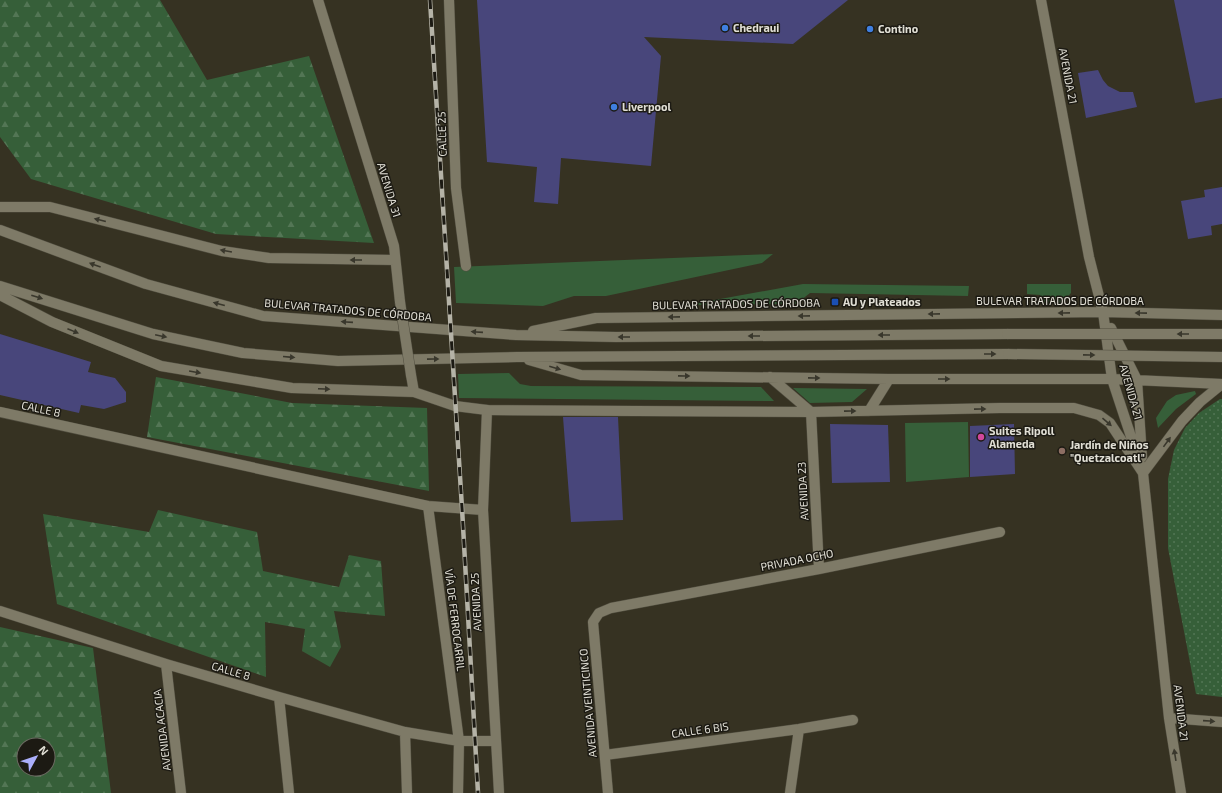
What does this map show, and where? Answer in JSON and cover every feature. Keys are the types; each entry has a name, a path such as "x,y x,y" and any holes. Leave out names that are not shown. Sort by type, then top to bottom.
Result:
{"street":[{"name":"AVENIDA 31","path":"318,0 394,246 400,302 414,392"},
{"name":"CALLE 25","path":"449,0 456,188 466,266"},
{"name":"AVENIDA 21","path":"1041,0 1089,257 1103,312 1112,379 1144,473 1169,718 1181,793"},
{"path":"0,207 50,207 222,251 269,258 395,260"},
{"name":"BULEVAR TRATADOS DE CÓRDOBA","path":"0,230 146,284 263,316 516,335 616,337 1222,334"},
{"path":"0,286 153,334 243,353 338,361 518,357 1008,354 1222,357"},
{"path":"0,295 52,322 161,366 292,388 414,392 455,406 487,410 811,412 1074,408 1099,415 1110,424 1144,473"},
{"path":"1103,312 1137,380 1144,473"},
{"name":"BULEVAR TRATADOS DE CÓRDOBA","path":"516,335 596,318 1103,312 1222,315"},
{"path":"518,357 581,375 889,379 1112,379 1222,384"},
{"path":"770,377 811,412"},
{"path":"868,411 889,379"},
{"path":"1144,473 1182,421 1200,402 1222,384"},
{"name":"AVENIDA 25","path":"487,410 483,510 499,793"},
{"name":"CALLE 8","path":"0,412 428,506"},
{"name":"AVENIDA 23","path":"811,412 819,569"},
{"path":"428,506 483,510"},
{"name":"VÍA DE FERROCARRIL","path":"428,506 459,741 458,793"},
{"name":"PRIVADA OCHO","path":"599,614 611,608 819,569 1000,532"},
{"name":"CALLE 8","path":"0,610 166,664 405,732 459,741 496,741"},
{"name":"AVENIDA VEINTICINCO","path":"599,614 593,622 608,793"},
{"name":"AVENIDA ACACIA","path":"166,664 181,793"},
{"path":"279,697 290,793"},
{"path":"1169,718 1222,722"},
{"name":"CALLE 6 BIS","path":"605,755 798,729 853,720"},
{"path":"790,793 798,729"},
{"path":"405,732 407,793"}],"green space":[{"path":"0,0 160,0 207,80 309,56 374,243 216,234 31,179 0,137"},
{"path":"773,254 762,263 606,296 574,296 543,306 456,303 454,267"},
{"path":"803,284 969,286 968,296 810,293 796,304 687,305"},
{"path":"1027,284 1071,284 1071,293 1062,303 1041,303 1040,295 1027,294"},
{"path":"509,373 520,384 531,386 761,387 774,401 459,398 458,374"},
{"path":"156,377 292,403 427,408 429,491 147,437"},
{"path":"793,388 867,389 852,402 810,403"},
{"path":"1195,391 1196,394 1176,409 1158,428 1156,418 1167,401 1176,395"},
{"path":"1222,399 1222,697 1196,694 1168,548 1168,479 1174,450 1185,428 1199,413"},
{"path":"968,422 969,477 906,482 905,423"},
{"path":"158,510 257,532 263,571 339,587 349,555 381,561 385,616 334,611 341,647 330,667 302,651 305,629 265,622 266,677 57,604 43,514 149,532"},
{"path":"0,627 93,648 111,793 0,793"}],"building":[{"path":"477,0 848,0 793,44 644,37 661,56 651,166 561,158 558,204 534,202 537,167 487,162"},
{"path":"1174,0 1222,0 1222,98 1195,103"},
{"path":"1098,70 1108,86 1120,92 1133,92 1137,107 1086,118 1078,73"},
{"path":"1222,187 1222,224 1211,226 1212,235 1188,239 1181,201 1205,197 1204,190"},
{"path":"0,334 91,362 88,372 115,378 126,392 126,402 104,409 81,405 79,413 0,395"},
{"path":"563,417 618,417 623,520 571,522"},
{"path":"830,424 888,425 890,482 832,483"},
{"path":"1014,424 1015,474 970,477 970,426"}],"railway":[{"path":"430,0 462,508 478,793"}],"place":[{"name":"Chedraui","path":"725,28"},
{"name":"Contino","path":"870,29"},
{"name":"Liverpool","path":"614,107"},
{"name":"AU y Plateados","path":"835,302"},
{"name":"Suites Ripoll Alameda","path":"981,437"},
{"name":"Jardín de Niños \"Quetzalcoatl\"","path":"1062,451"}]}
